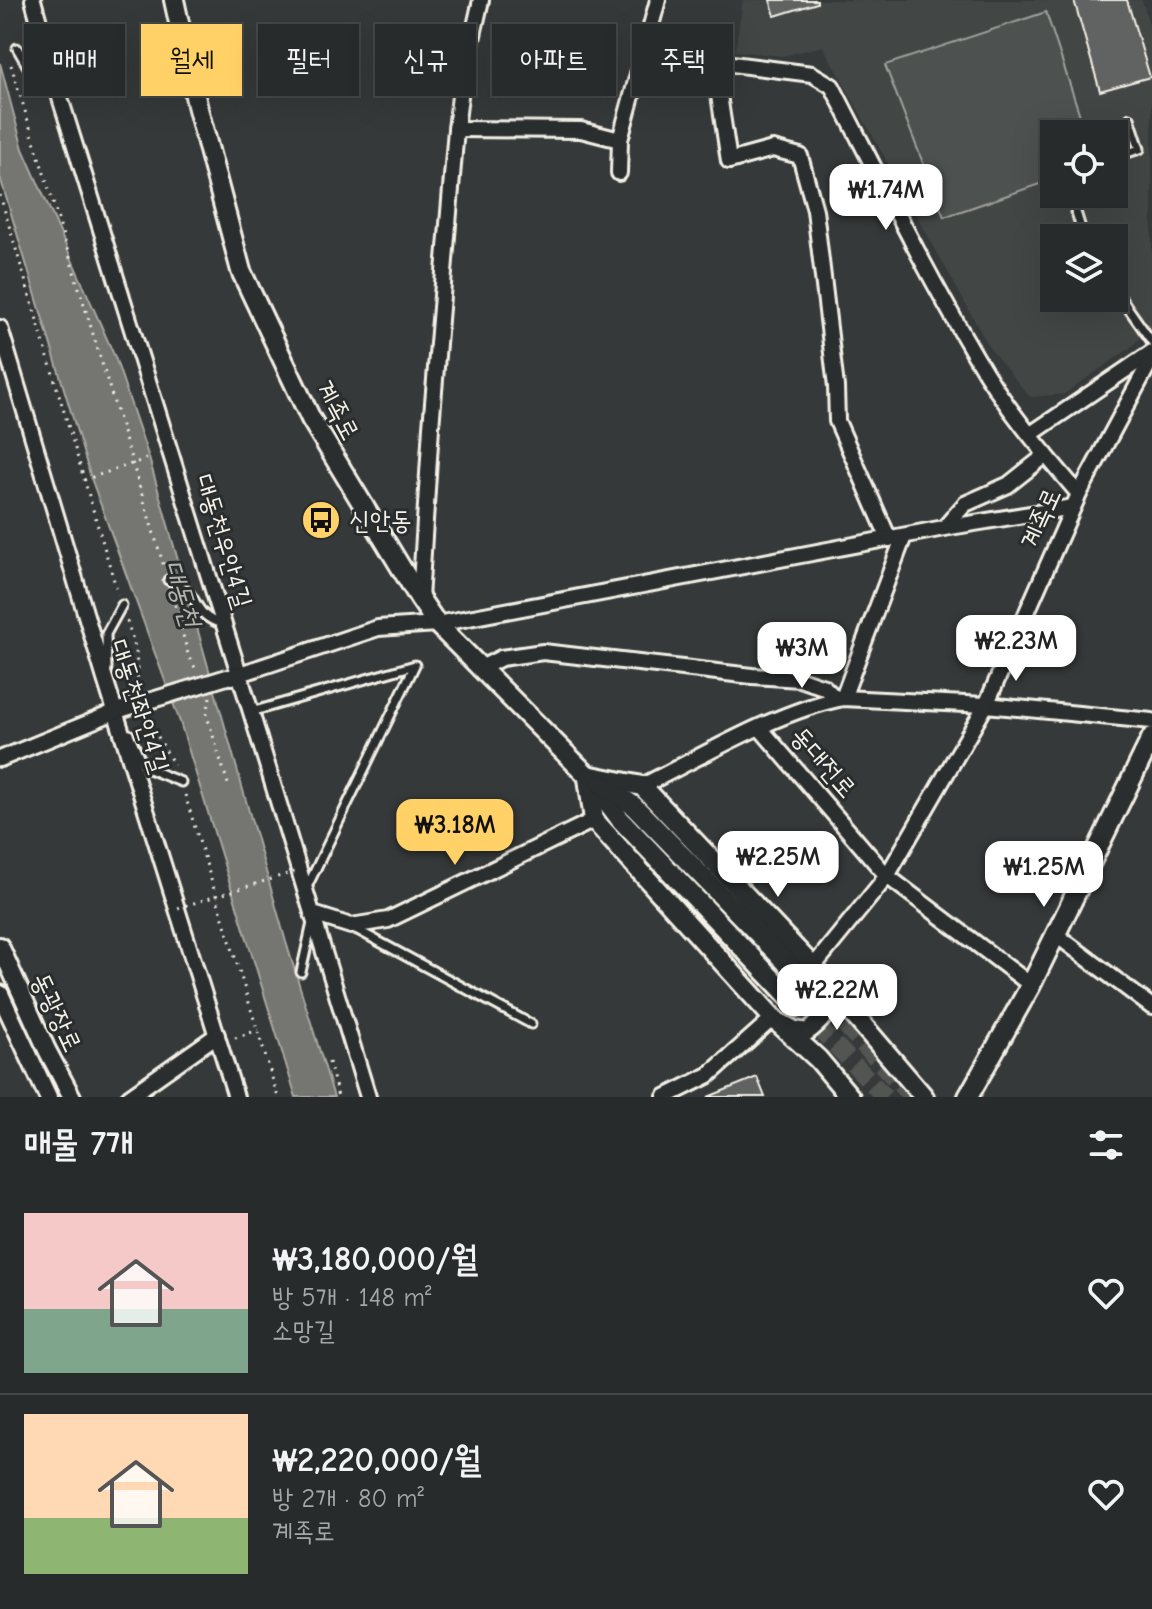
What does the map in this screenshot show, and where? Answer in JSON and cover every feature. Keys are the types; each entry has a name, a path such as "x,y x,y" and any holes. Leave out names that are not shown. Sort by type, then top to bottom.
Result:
{"main road":[{"name":"계족로","path":"174,0 197,105 241,271 311,419 420,599 437,624 587,775 619,818 798,1006"},
{"path":"968,1097 1031,985 1152,737"},
{"name":"계족로","path":"587,775 634,806 808,985"},
{"path":"850,1097 818,1059 773,1018 594,820 587,775 642,786 813,967 924,1097"},
{"path":"818,1059 826,1062 860,1097"}],"street":[{"name":"대동천우안4길","path":"33,0 40,24"},
{"path":"420,599 456,129 461,88 481,0"},
{"path":"652,24 658,0"},
{"path":"0,759 120,710 378,628 437,624 1076,501 977,359 832,86 812,74 733,64"},
{"name":"대동천우안4길","path":"59,96 224,625 233,676 251,712 368,1097"},
{"path":"619,173 620,140 632,96"},
{"path":"719,96 729,161 773,149 800,156 815,210 836,387 837,421 889,539"},
{"path":"456,129 581,130 620,140"},
{"name":"대동천좌안4길","path":"0,328 105,679 120,710 236,1097"},
{"path":"1031,434 1152,355"},
{"name":"계족로","path":"813,967 887,876 986,705 1076,501 1152,355"},
{"path":"944,528 965,504 1008,485 1046,455"},
{"path":"839,698 904,536"},
{"path":"479,669 501,658 543,652 800,679 824,687 839,698"},
{"path":"642,786 760,728 839,698 986,705 1152,721"},
{"name":"동대전로","path":"760,728 887,876 1031,985"},
{"path":"313,916 351,926 388,920 594,820"},
{"path":"1055,934 1152,1007"},
{"name":"동광장로","path":"0,946 72,1097"},
{"path":"665,1097 709,1075 773,1018 795,1030 807,1032 821,1021 831,998 813,967"},
{"name":"동광장로","path":"0,994 48,1097"},
{"path":"129,1097 217,1035"}],"lane":[{"path":"17,48 24,60"},
{"path":"1128,154 1140,149 1130,118"},
{"path":"1128,308 1152,342"},
{"path":"168,580 192,593 201,614 207,619 224,625"},
{"path":"105,679 106,634 122,605"},
{"path":"251,712 415,665 306,889"},
{"path":"120,710 144,767 181,782"},
{"path":"301,972 313,916"},
{"path":"351,926 531,1024"}],"path":[{"path":"9,59 134,463 189,658 199,673"},
{"path":"0,195 136,650 138,688"},
{"path":"84,480 149,458"},
{"path":"208,684 211,698 207,716 228,784"},
{"path":"144,713 172,758 181,782 278,1097"},
{"path":"178,908 300,870"},
{"path":"241,1036 258,1030"},
{"path":"329,1062 338,1097"}],"shaded area":[{"path":"743,0 1142,0 1152,34 1152,325 1130,348 1064,394 1030,397 991,350 823,46 783,56 735,51"},
{"path":"1046,12 1081,120 1040,120 1040,184 944,217 885,65"}],"water":[{"name":"대동천","path":"0,63 23,149 115,357 149,458 286,942 334,1097 296,1097 180,722 91,478 0,177"}],"building":[{"path":"770,0 817,0 817,3 775,16"},
{"path":"1074,0 1127,0 1150,77 1100,91"},
{"path":"757,1077 765,1097 708,1097"}],"tunnel":[{"path":"808,985 912,1097"},
{"path":"798,1006 885,1097"}],"place":[{"name":"신안동","path":"321,520"}]}
